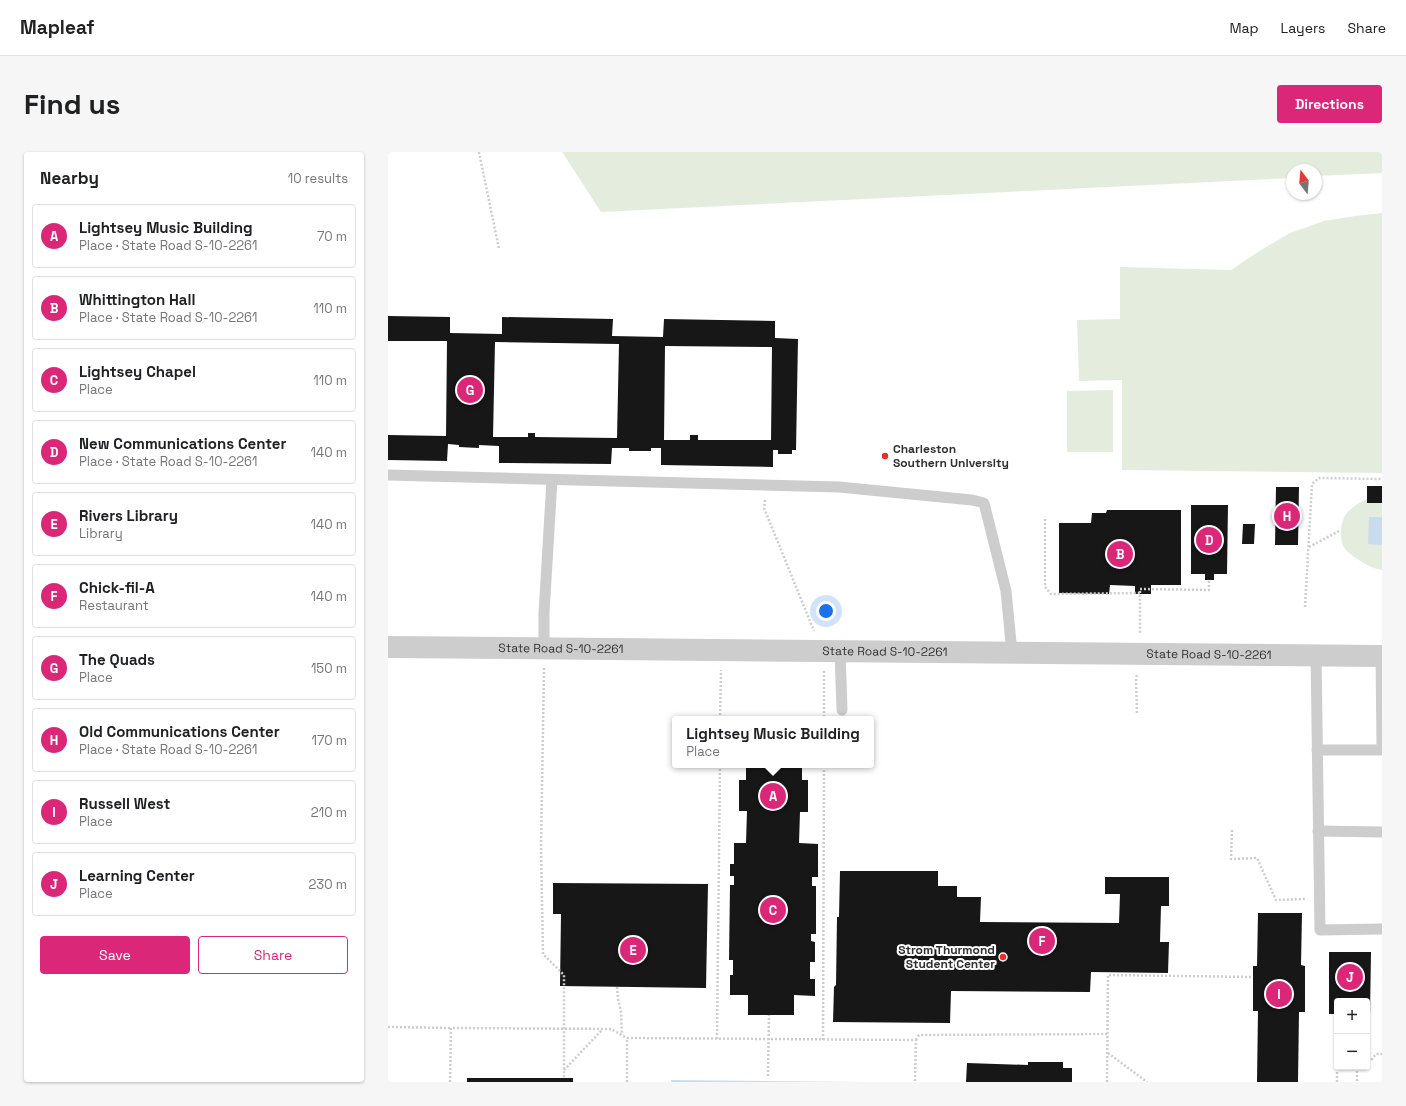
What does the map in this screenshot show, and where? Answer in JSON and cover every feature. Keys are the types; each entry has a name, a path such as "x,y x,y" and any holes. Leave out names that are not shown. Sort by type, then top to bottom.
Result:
{"street":[{"name":"State Road S-10-2261","path":"388,647 1381,656"}],"lane":[{"path":"388,475 839,487 972,500 984,503 1006,592 1012,653"},
{"path":"544,649 544,613 552,480"},
{"path":"840,651 842,710"},
{"path":"1316,655 1320,930 1382,929"},
{"path":"1381,656 1382,746"},
{"path":"1317,750 1382,750"},
{"path":"1318,831 1382,832"}],"path":[{"path":"479,152 499,249"},
{"path":"1305,607 1312,484 1319,478 1382,479"},
{"path":"765,485 764,508 816,636 814,663 824,672 824,716"},
{"path":"1045,519 1045,587 1051,594 1140,594"},
{"path":"1308,548 1341,530"},
{"path":"1137,713 1136,679 1140,665 1140,589 1209,590 1209,580"},
{"path":"544,649 541,848 543,954 564,975 564,1078"},
{"path":"720,716 721,650"},
{"path":"717,1039 720,768"},
{"path":"823,1040 824,768"},
{"path":"1232,830 1231,859 1257,858 1276,900 1319,899"},
{"path":"1108,1082 1108,975 1253,977"},
{"path":"616,987 621,1012 622,1036"},
{"path":"768,1076 769,1015"},
{"path":"388,1027 611,1030 627,1038 916,1040"},
{"path":"450,1028 450,1082"},
{"path":"564,1070 603,1030"},
{"path":"915,1082 916,1040 919,1035 1108,1034"},
{"path":"627,1038 627,1082"},
{"path":"1108,1053 1147,1082"},
{"path":"1370,1059 1376,1054 1382,1054"},
{"path":"1337,1070 1337,1082"},
{"path":"1357,1070 1357,1082"}],"green space":[{"path":"562,152 1382,152 1382,173 1322,176 1322,164 1286,164 1286,178 601,212"},
{"path":"1382,213 1382,473 1122,470 1122,380 1079,381 1077,320 1120,319 1120,267 1231,270 1290,233 1324,221"},
{"path":"1113,390 1113,452 1067,452 1067,391"},
{"path":"1367,499 1367,503 1382,503 1382,570 1376,569 1354,557 1345,549 1342,542 1341,530 1346,515 1353,507"}],"water":[{"path":"1369,517 1382,517 1382,545 1368,544"},
{"path":"671,1080 865,1082 671,1082"}],"building":[{"path":"388,316 450,317 450,333 502,334 502,317 613,319 612,336 663,337 664,319 775,321 775,338 798,339 796,450 792,450 792,454 778,454 778,450 773,450 773,467 661,465 661,448 651,448 651,451 629,451 629,448 612,448 611,464 499,463 499,446 479,445 479,448 459,447 459,445 448,444 447,461 388,460 388,435 446,436 447,341 388,341","holes":["495,342 619,344 617,438 535,437 535,433 528,433 528,437 493,437","665,346 772,347 771,440 698,440 698,435 690,435 690,440 664,440"]},
{"path":"1367,486 1382,486 1382,503 1367,503"},
{"path":"1276,487 1299,487 1298,545 1275,545"},
{"path":"1191,505 1228,505 1227,574 1214,574 1214,580 1205,580 1205,574 1191,574"},
{"path":"1107,510 1181,510 1181,585 1151,585 1151,594 1135,594 1135,586 1110,585 1109,594 1059,593 1059,523 1091,523 1092,513 1106,513"},
{"path":"1243,524 1255,524 1254,544 1242,544"},
{"path":"746,768 802,768 802,780 808,780 808,812 800,812 799,843 818,844 818,877 812,877 812,886 816,886 816,934 811,934 811,941 815,942 815,962 810,962 810,979 815,979 815,996 794,995 794,1015 748,1015 748,995 730,995 730,975 733,975 733,960 729,960 730,885 734,885 734,876 730,876 730,864 734,864 734,843 746,843 747,811 739,811 739,780 746,780"},
{"name":"Strom Thurmond Student Center","path":"840,871 938,871 938,886 957,886 957,897 981,897 980,922 1119,923 1120,894 1105,894 1105,877 1169,877 1169,906 1161,906 1160,942 1169,942 1168,973 1091,972 1090,992 951,991 950,1023 833,1022 834,987 836,985 837,917 839,917"},
{"path":"553,883 708,884 706,988 560,986 561,914 553,914"},
{"path":"1258,913 1302,913 1301,965 1305,966 1305,1012 1299,1012 1298,1082 1257,1082 1258,1011 1253,1011 1253,966 1257,966"},
{"path":"1329,952 1371,952 1370,1015 1370,998 1334,998 1334,1014 1329,1014"},
{"path":"1028,1062 1063,1062 1063,1068 1072,1068 1072,1082 966,1082 967,1063 1028,1065"},
{"path":"467,1078 573,1078 573,1082 467,1082"}],"place":[{"name":"The Quads","path":"470,390"},
{"name":"Charleston Southern University","path":"885,456"},
{"name":"Old Communications Center","path":"1287,516"},
{"name":"New Communications Center","path":"1209,540"},
{"name":"Whittington Hall","path":"1120,554"},
{"name":"Lightsey Music Building","path":"773,796"},
{"name":"Lightsey Chapel","path":"773,910"},
{"name":"Chick-fil-A","path":"1042,941"},
{"name":"Rivers Library","path":"633,950"},
{"name":"Strom Thurmond Student Center","path":"1003,957"},
{"name":"Learning Center","path":"1350,977"},
{"name":"Russell West","path":"1279,994"}]}
